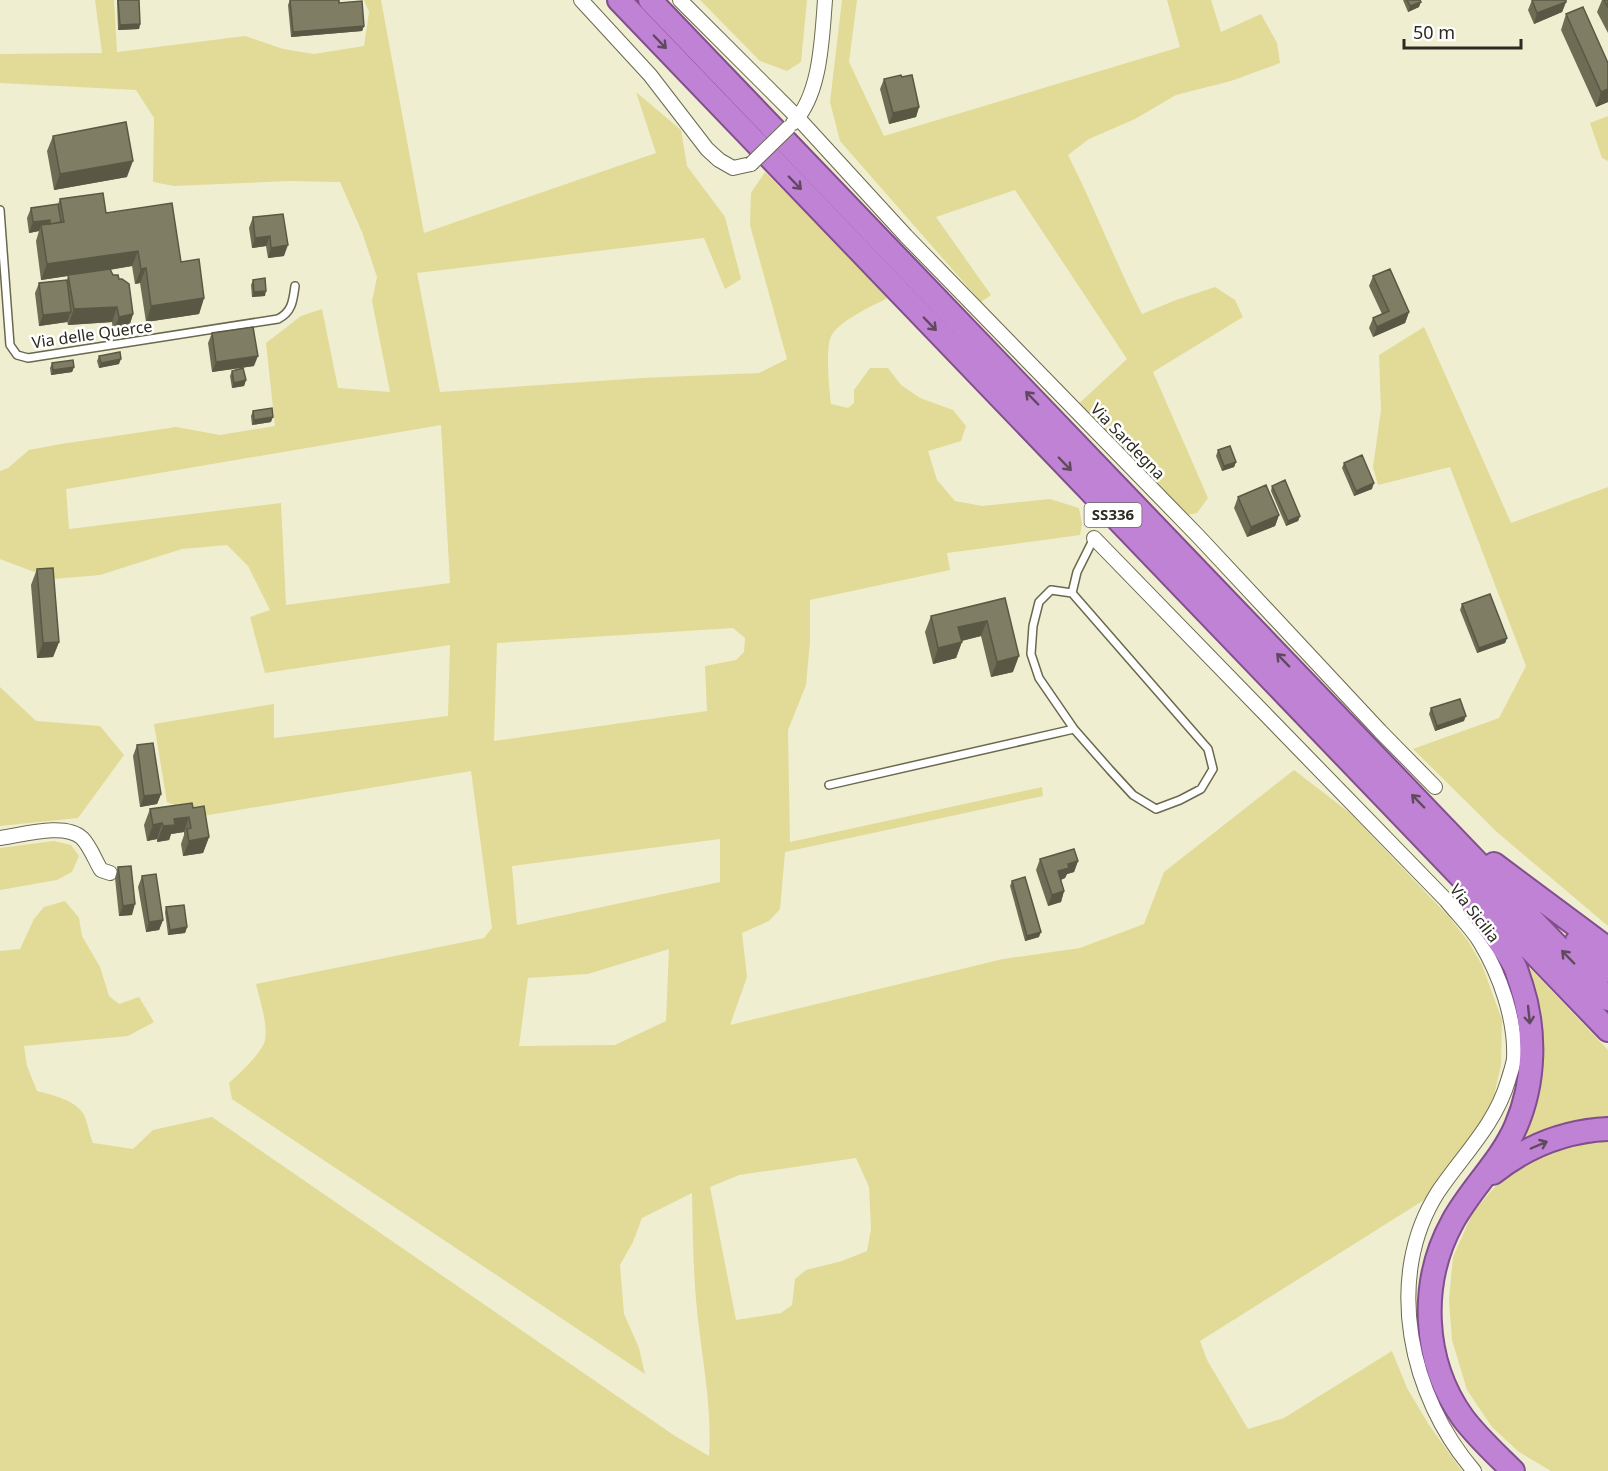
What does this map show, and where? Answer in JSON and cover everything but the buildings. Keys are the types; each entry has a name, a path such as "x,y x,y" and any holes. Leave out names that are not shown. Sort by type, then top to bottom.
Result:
{"highway":[{"name":"SS336","path":"619,0 1608,1030"},
{"name":"SS336","path":"650,0 1608,999"},
{"path":"1442,825 1608,950"},
{"path":"1425,840 1514,964 1528,1007 1532,1051 1527,1093 1516,1128 1454,1220 1439,1253 1430,1296 1429,1320 1439,1372 1451,1399 1476,1435 1514,1471"},
{"path":"1509,875 1608,971"},
{"path":"1475,1191 1508,1161 1538,1144 1572,1133 1608,1129"}],"street":[{"path":"581,0 650,75 707,149 719,160 734,168 751,164 793,123 808,97 820,61 825,0"},
{"name":"Via Sardegna","path":"680,0 793,123 1199,537 1372,723 1435,787"},
{"name":"Via Sicilia","path":"1094,538 1446,900 1480,941 1499,979 1510,1016 1514,1060 1504,1095 1486,1129 1439,1192 1422,1222 1413,1261 1408,1301 1411,1339 1423,1381 1445,1430 1474,1471"},
{"path":"0,838 55,830 73,831 84,839 101,870 111,873"}],"lane":[{"name":"Via delle Querce","path":"0,210 10,345 17,355 28,358 278,319 287,314 292,305 295,286"},
{"path":"1072,593 1077,572 1094,538"},
{"path":"1051,590 1072,593 1208,749 1213,769 1201,789 1156,809 1133,795 1074,729 1040,678 1031,654 1033,626 1039,602 1051,590"},
{"path":"829,785 1074,729"}],"shaded area":[{"path":"95,0 114,0 117,52 245,36 283,49 314,54 364,46 369,12 364,0 381,0 424,233 656,153 636,92 681,130 687,166 725,217 741,279 725,289 704,238 417,273 440,392 642,378 759,373 787,359 750,225 751,193 765,172 890,297 847,320 833,333 828,353 831,404 848,408 854,403 854,390 870,368 888,368 901,385 920,398 953,410 966,426 961,441 928,451 937,480 955,501 982,506 1050,499 1079,508 1082,524 1080,535 947,553 950,570 810,600 810,642 806,685 788,730 790,842 1042,787 1043,796 785,852 780,909 769,921 742,933 747,977 730,1025 1003,959 1080,948 1144,924 1164,872 1294,770 1350,813 1450,918 1468,941 1482,965 1502,1020 1501,1065 1494,1096 1480,1124 1424,1200 1200,1341 1207,1360 1248,1429 1284,1418 1392,1351 1407,1388 1429,1425 1462,1471 0,1471 0,951 20,949 34,919 44,907 65,901 79,918 82,936 100,967 109,996 119,1004 139,997 154,1022 128,1036 24,1046 27,1066 37,1091 75,1105 84,1115 93,1143 133,1149 153,1130 212,1117 675,1436 709,1456 708,1407 694,1277 692,1193 642,1218 633,1242 620,1265 624,1314 639,1348 645,1374 232,1099 229,1083 255,1057 265,1040 265,1020 256,984 484,938 492,928 471,771 203,816 167,802 154,724 274,704 274,738 448,716 450,645 265,673 250,617 270,610 248,566 227,545 182,549 100,575 53,579 0,559 0,471 8,468 29,450 176,427 220,435 275,426 266,343 301,316 322,309 338,388 390,392 372,301 377,277 362,232 340,182 289,181 174,186 153,182 154,118 136,90 0,83 0,54 102,53","holes":["441,425 450,583 286,605 281,503 69,529 66,489","733,628 745,638 744,652 736,660 705,666 707,711 494,741 497,643","720,839 720,882 517,925 512,866","669,949 666,1021 615,1045 519,1046 528,978 588,974","856,1158 869,1187 871,1229 867,1251 842,1261 806,1270 795,1279 792,1305 781,1313 736,1320 710,1187 739,1175"]},
{"path":"700,0 807,0 801,62 787,71 760,61"},
{"path":"842,0 857,0 849,62 884,136 1180,47 1167,0 1211,0 1221,32 1261,14 1277,43 1280,63 1231,81 1176,95 1135,119 1089,139 1068,155 1142,314 1215,287 1235,300 1243,317 1153,372 1208,498 1197,513 1177,517 1073,409 1127,359 1015,190 936,217 991,295 981,302 840,141 830,102"},
{"path":"1608,116 1608,161 1602,158 1590,123"},
{"path":"1424,327 1511,523 1608,487 1608,926 1498,833 1413,749 1499,718 1526,666 1450,467 1378,485 1373,467 1381,410 1379,355"},
{"path":"0,687 36,721 100,726 124,755 78,818 0,826"},
{"path":"54,841 71,845 79,856 72,872 57,880 0,890 0,848"},
{"path":"1527,965 1608,1050 1608,1117 1582,1120 1558,1127 1512,1150 1536,1005"},
{"path":"1608,1137 1608,1471 1551,1471 1519,1452 1492,1427 1467,1390 1452,1340 1449,1300 1453,1257 1473,1212 1505,1175 1538,1152"}]}
